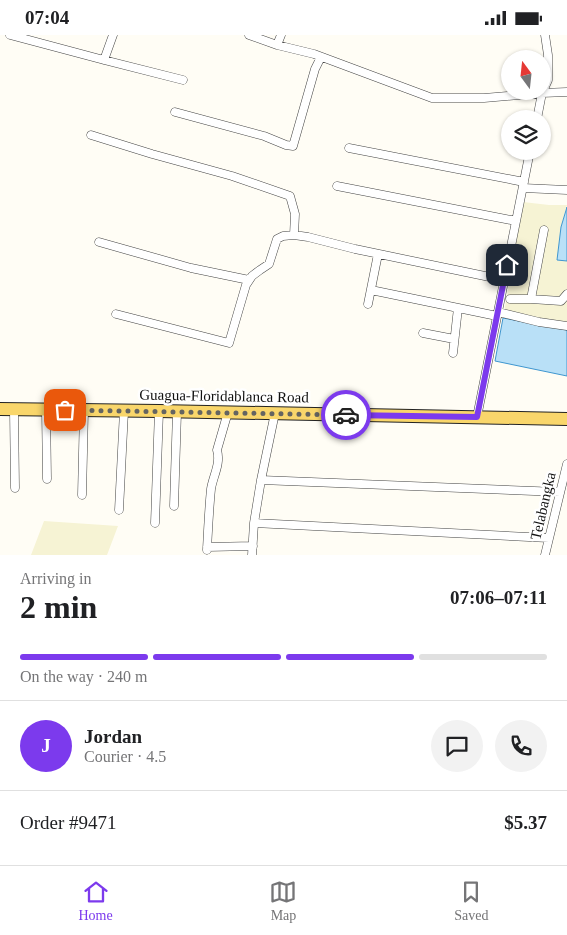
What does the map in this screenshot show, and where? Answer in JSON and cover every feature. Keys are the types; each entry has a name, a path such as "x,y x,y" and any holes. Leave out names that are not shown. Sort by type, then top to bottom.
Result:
{"main road":[{"name":"Guagua-Floridablanca Road","path":"0,409 567,419"}],"street":[{"path":"10,35 182,79"},
{"path":"104,60 113,35"},
{"path":"249,35 321,57 432,98 501,97"},
{"path":"277,45 281,35"},
{"path":"545,35 547,50"},
{"path":"175,113 264,136 293,146 315,69 321,57"},
{"path":"551,93 567,92"},
{"path":"91,135 290,196 295,214 294,235"},
{"path":"349,148 524,185 567,190"},
{"path":"477,417 498,314 506,298 504,280 528,160"},
{"path":"337,186 516,221"},
{"path":"531,299 544,230"},
{"path":"116,314 228,343 249,280 260,269 269,264 277,239 283,236 294,235 504,280"},
{"path":"99,242 191,269 249,280"},
{"path":"368,304 378,254"},
{"path":"371,290 458,308 567,326"},
{"path":"506,298 531,299 564,304 567,294"},
{"path":"453,353 458,308"},
{"path":"423,333 454,339"},
{"path":"14,410 15,488"},
{"path":"46,410 47,479"},
{"path":"82,495 84,410"},
{"path":"120,510 124,411"},
{"path":"155,523 159,411"},
{"path":"174,507 177,412"},
{"path":"228,412 217,450 219,456 218,463 211,487 207,548 252,551 254,523 261,480 276,413"},
{"name":"Telabangka","path":"545,555 567,464"},
{"path":"261,480 560,492"},
{"path":"254,523 549,538"}],"shaded area":[{"path":"523,202 567,205 561,227 557,260 567,261 567,330 503,318"},
{"path":"44,521 118,526 107,555 31,555"}],"water":[{"path":"567,207 567,261 557,260 561,227"},
{"path":"503,318 567,330 567,376 495,361"}],"way so far":[{"path":"65,410 346,415"}],"route":[{"path":"346,415 477,417 507,265"}]}
